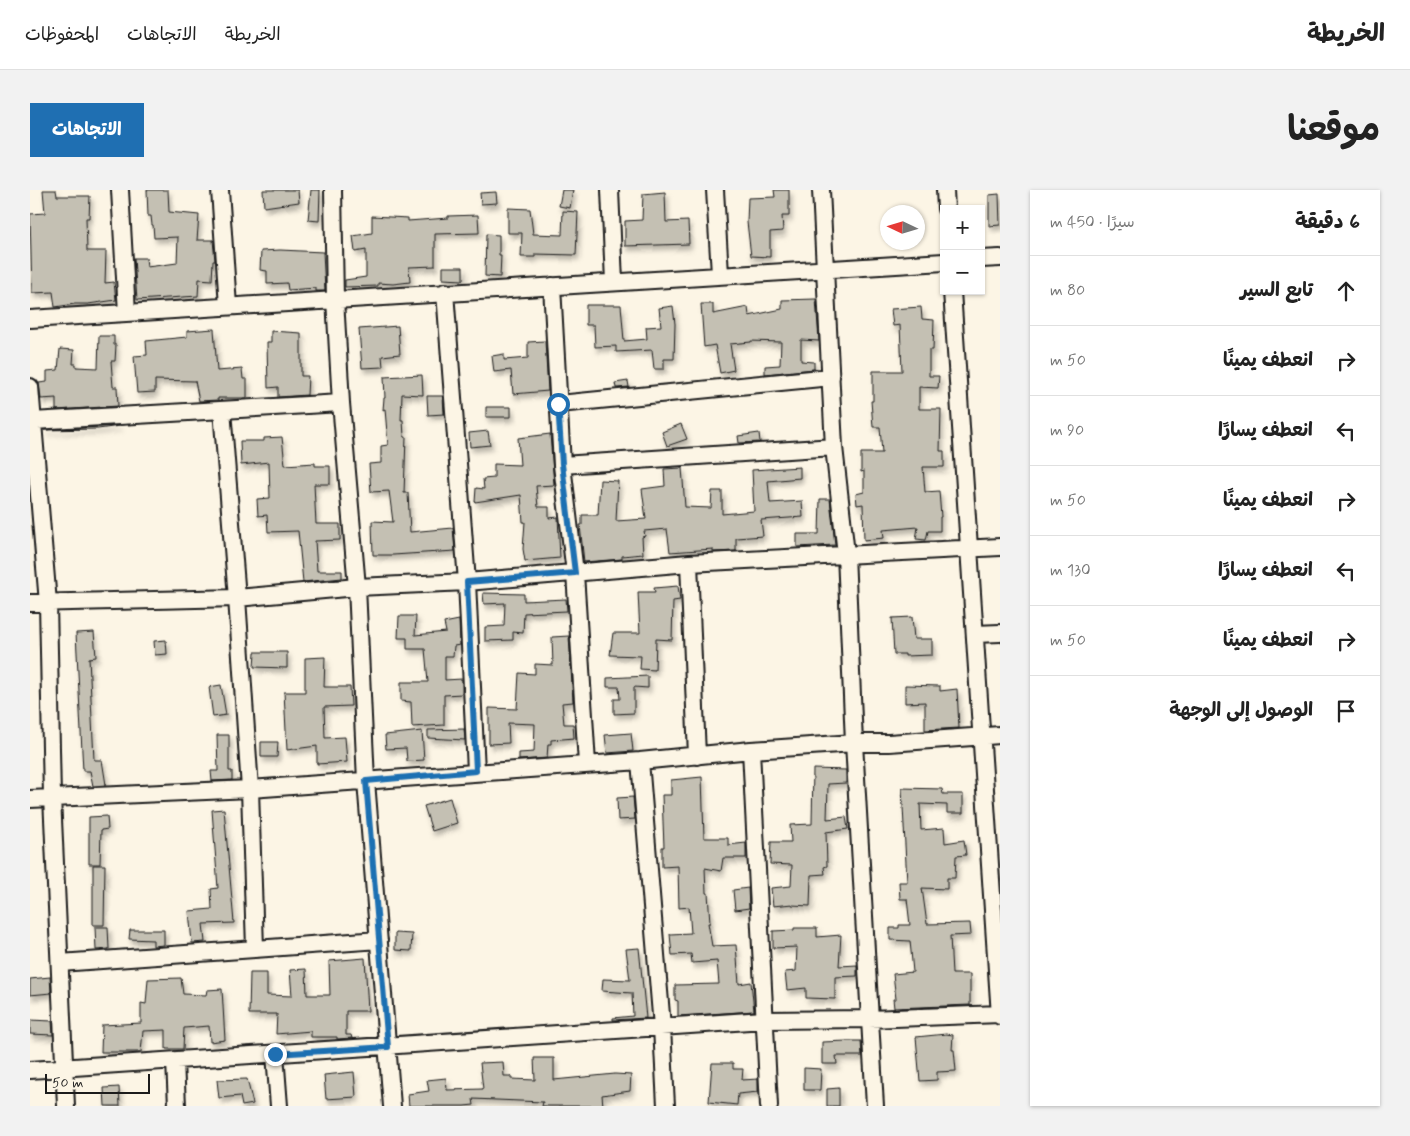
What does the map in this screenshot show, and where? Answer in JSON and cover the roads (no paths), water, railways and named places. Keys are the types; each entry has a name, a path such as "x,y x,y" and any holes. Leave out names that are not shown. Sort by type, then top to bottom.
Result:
{"street":[{"path":"120,190 127,313"},
{"path":"220,190 228,306"},
{"path":"333,190 335,299 341,403 357,587 366,781 392,1106"},
{"path":"610,190 614,282"},
{"path":"715,190 720,274"},
{"path":"821,190 834,447 846,554 854,743 875,1106"},
{"path":"945,190 946,205"},
{"path":"985,259 1000,258"},
{"path":"30,319 720,274 940,262"},
{"path":"552,286 562,464 575,573 587,764"},
{"path":"445,292 467,582 476,771"},
{"path":"30,1070 764,1020 1000,1015 996,903 981,736 952,295"},
{"path":"558,404 831,377"},
{"path":"30,387 48,603 52,798 66,1106"},
{"path":"34,421 341,403"},
{"path":"222,410 238,598 250,788 255,949"},
{"path":"562,464 834,447"},
{"path":"30,604 238,598 357,587 467,582 689,563 1000,547"},
{"path":"689,563 697,756"},
{"path":"975,634 1000,633"},
{"path":"30,799 366,781 476,771 640,761 751,750 1000,735"},
{"path":"751,750 769,1106"},
{"path":"640,761 662,1027 666,1106"},
{"path":"60,963 379,940"},
{"path":"275,1054 279,1106"},
{"path":"175,1061 177,1106"}]}
